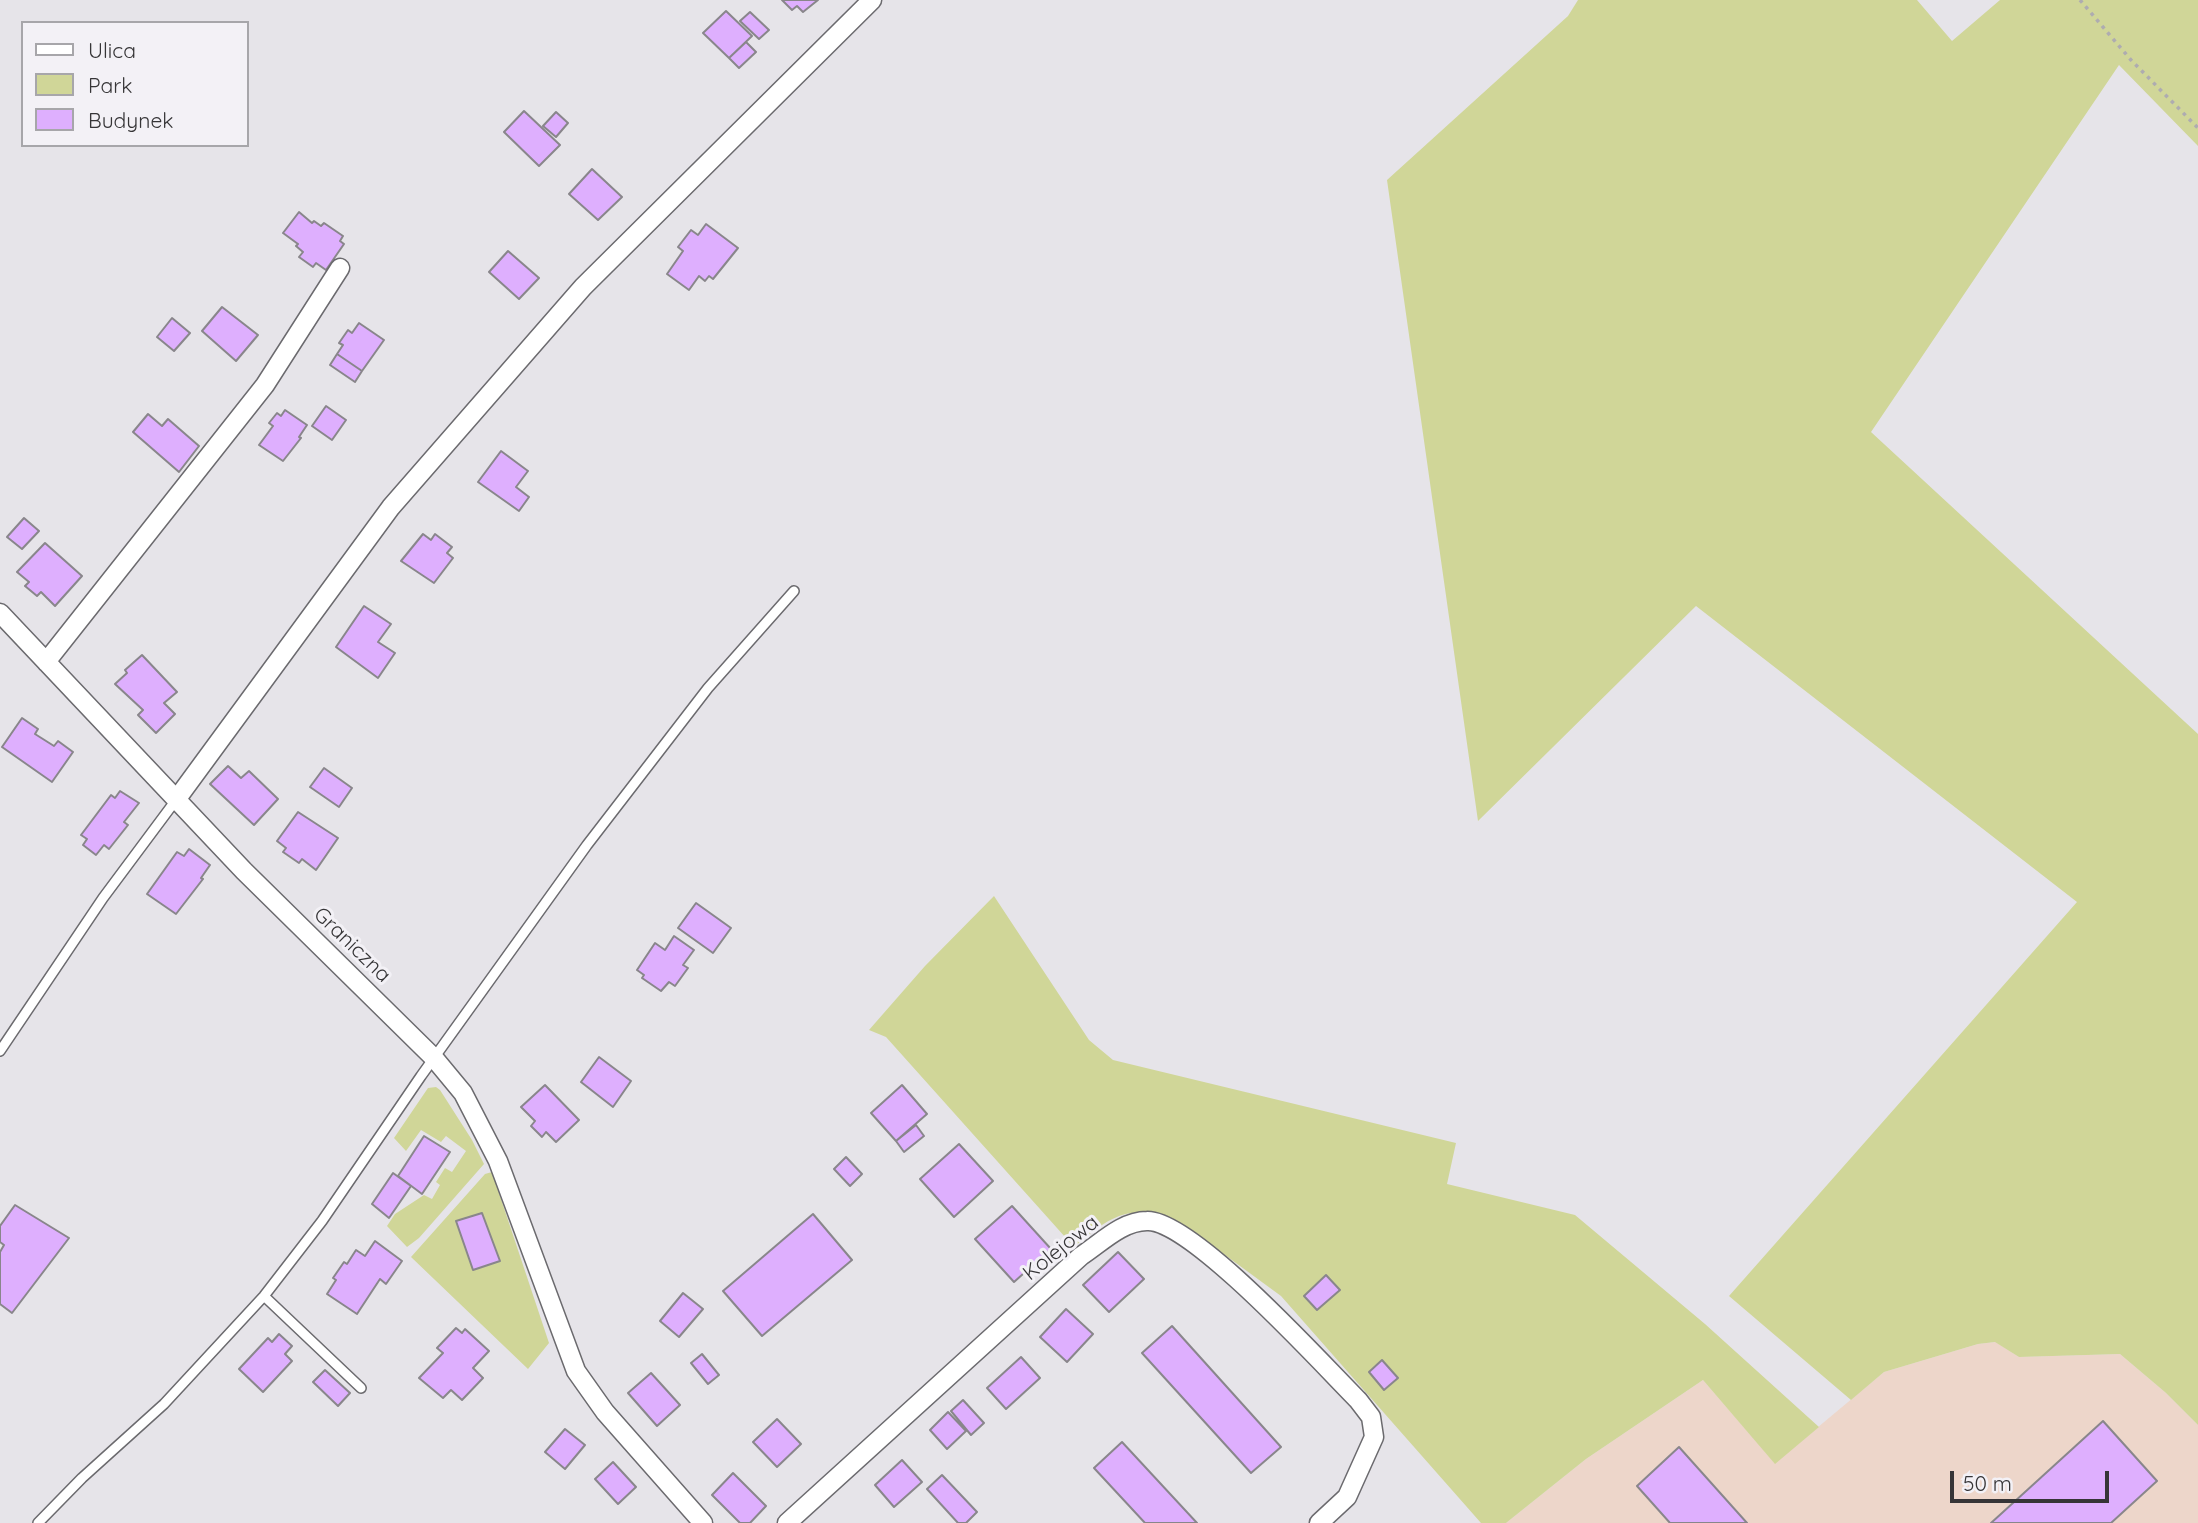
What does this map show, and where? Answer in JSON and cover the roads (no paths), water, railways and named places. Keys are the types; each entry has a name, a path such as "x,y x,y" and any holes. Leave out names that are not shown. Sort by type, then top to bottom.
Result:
{"street":[{"path":"176,800 390,507 583,287 872,0"},
{"path":"46,662 265,385 340,268"},
{"name":"Graniczna","path":"0,613 244,871 434,1058 463,1093 498,1161 576,1371 605,1412 703,1523"},
{"name":"Kolejowa","path":"787,1523 1081,1256 1125,1226 1148,1220 1172,1227 1237,1279 1358,1400 1371,1417 1374,1437 1347,1497 1319,1523"}],"lane":[{"path":"38,1523 82,1478 174,1394 264,1296 322,1220 434,1058 644,769 708,688 794,592"},
{"path":"0,1051 103,898 176,800"},
{"path":"264,1296 361,1388"}]}
